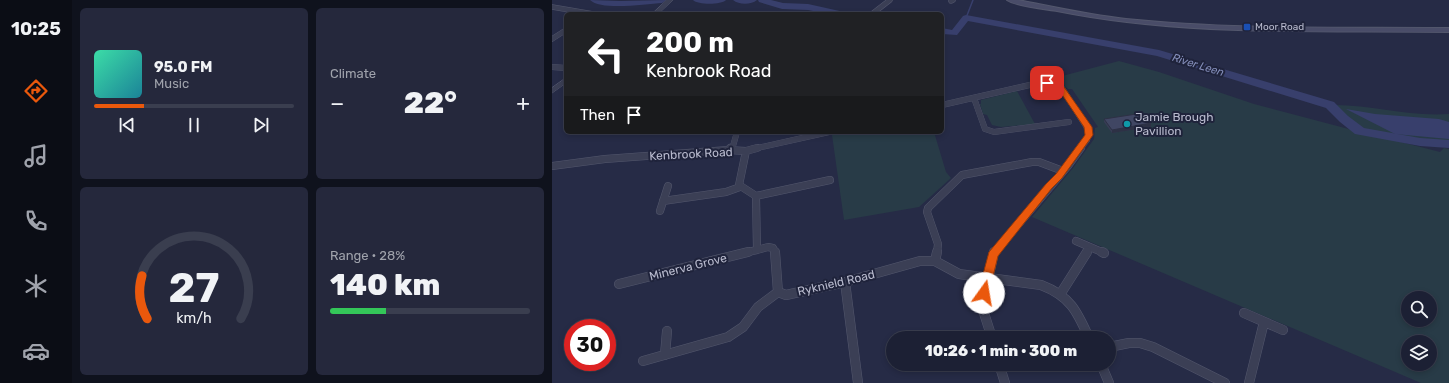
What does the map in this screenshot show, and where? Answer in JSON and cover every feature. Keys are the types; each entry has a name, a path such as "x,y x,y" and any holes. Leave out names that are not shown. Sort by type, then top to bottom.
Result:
{"main road":[{"path":"1010,0 1092,16 1177,25 1262,29 1449,30"}],"street":[{"path":"657,12 670,0"},
{"path":"875,12 890,0"},
{"path":"552,6 583,12"},
{"path":"552,39 564,31"},
{"path":"552,67 564,68"},
{"path":"552,91 564,82"},
{"path":"944,105 1041,83 1053,84 1062,88 1090,131 1087,140 1063,171 993,254 983,302 983,310 990,331"},
{"path":"974,98 985,128 991,132 1069,122"},
{"path":"728,150 732,146 736,134"},
{"name":"Kenbrook Road","path":"552,166 605,159 728,150 746,151 820,134"},
{"path":"740,187 739,182 746,151"},
{"path":"1063,171 1039,162 1032,162 962,175 928,208 927,212 938,244 935,261 958,274 1041,285 1060,293 1070,301 1078,313 1086,331"},
{"path":"663,201 726,192 740,187 756,196 830,179"},
{"path":"660,211 668,186"},
{"path":"643,361 728,337 743,327 758,307 778,292 775,250 768,247 757,250 756,196"},
{"path":"1076,242 1104,253"},
{"path":"1060,293 1090,247"},
{"name":"Minerva Grove","path":"619,284 757,250"},
{"name":"Ryknield Road","path":"778,292 786,295 845,282 920,261 935,261"},
{"path":"845,282 858,383"},
{"path":"1244,313 1283,330"},
{"path":"1249,383 1264,322"},
{"path":"665,355 667,331"},
{"path":"1116,346 1140,343 1225,383"},
{"path":"1001,371 1004,383"},
{"path":"1104,371 1109,383"}],"shaded area":[{"path":"1119,61 1159,72 1254,104 1360,132 1330,105 1360,106 1418,114 1449,114 1449,144 1420,142 1362,132 1440,152 1444,148 1449,149 1449,383 1421,383 1032,217 1073,168 1094,139 1095,128 1098,127 1072,89 1068,89 1061,83 1047,80"},
{"path":"1017,91 1035,124 1001,127 992,125 987,115 983,114 980,104 981,100"},
{"path":"935,134 946,172 951,178 919,207 844,220 832,135"}],"water":[{"path":"1346,109 1375,114 1439,119 1449,122 1449,139 1395,134"}],"building":[{"name":"Jamie Brough Pavillion","path":"1143,113 1151,123 1112,130 1104,119"}],"waterway":[{"name":"River Leen","path":"594,0 620,4 662,0"},
{"name":"River Leen","path":"697,0 722,0"},
{"name":"River Leen","path":"737,0 753,0"},
{"name":"River Leen","path":"762,0 782,6 808,7 832,12"},
{"path":"966,18 973,0"},
{"name":"River Leen","path":"944,31 954,33 966,18 1159,53 1330,105 1344,119 1360,131 1420,142 1449,144"}],"place":[{"name":"Moor Road","path":"1247,27"},
{"name":"Jamie Brough Pavillion","path":"1127,124"}],"route":[{"path":"984,293 993,254 1049,186 1068,166 1073,156 1087,140 1089,135 1090,131 1088,127 1062,88 1047,83"}]}
